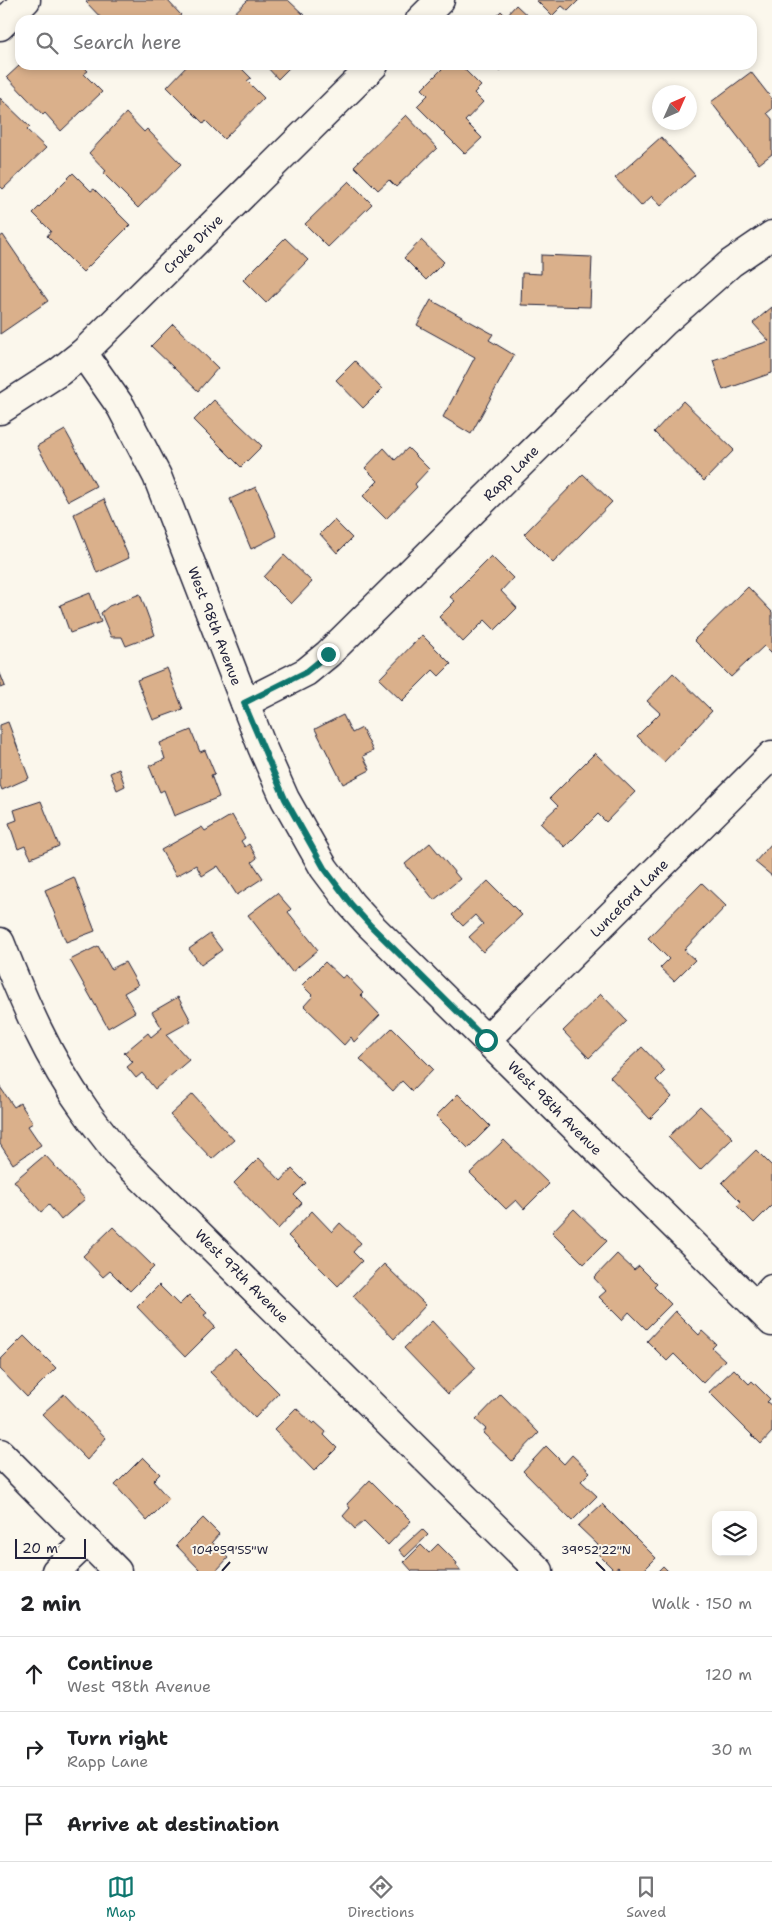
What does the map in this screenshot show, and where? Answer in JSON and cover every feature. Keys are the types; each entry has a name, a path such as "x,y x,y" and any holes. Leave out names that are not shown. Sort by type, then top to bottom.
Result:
{"street":[{"path":"0,26 26,0"},
{"path":"425,15 440,0"},
{"name":"Croke Drive","path":"0,410 58,372 83,353 369,70"},
{"name":"Rapp Lane","path":"244,703 306,672 328,654 663,323 731,263 772,235"},
{"name":"West 98th Avenue","path":"83,353 121,407 157,476 244,703 285,799 324,868 351,904 371,926 486,1040 766,1305"},
{"name":"Lunceford Lane","path":"486,1040 772,755"},
{"name":"West 97th Avenue","path":"0,942 20,992 48,1050 84,1109 118,1153 539,1571"},
{"path":"0,1453 117,1571"},
{"path":"56,1571 87,1541"}],"building":[{"path":"89,0 167,0 181,15 98,15 86,2"},
{"path":"248,0 288,0 304,15 232,15"},
{"path":"536,0 579,0 568,11 562,6 551,15"},
{"path":"516,5 527,15 507,15"},
{"path":"501,11 505,15 497,15"},
{"path":"15,70 87,70 84,74 102,92 61,131 7,77"},
{"path":"183,70 243,70 251,78 247,81 264,98 224,139 206,121 204,124 167,87"},
{"path":"270,70 287,70 278,79"},
{"path":"441,70 465,70 481,86 474,93 483,102 465,121 482,138 465,154 417,106 428,95 422,89"},
{"path":"751,72 772,99 772,109 767,113 772,119 772,154 759,164 711,102"},
{"path":"0,98 30,127 27,130 46,148 3,189 0,186"},
{"path":"126,113 144,132 147,129 181,164 138,208 103,173 106,171 89,153"},
{"path":"406,115 437,148 396,187 389,180 378,190 354,166"},
{"path":"661,137 695,175 661,206 652,196 641,206 615,178"},
{"path":"73,173 91,191 94,189 130,225 83,272 47,236 51,231 33,213"},
{"path":"349,181 372,204 328,247 305,224"},
{"path":"3,235 48,301 0,334 0,237"},
{"path":"285,238 308,260 266,303 243,280"},
{"path":"421,240 444,262 426,280 404,258"},
{"path":"541,255 592,257 590,307 521,305 522,273 541,274"},
{"path":"431,300 493,334 489,340 514,355 471,434 443,417 475,357 417,325"},
{"path":"772,307 772,373 723,390 713,360 769,341 753,323"},
{"path":"173,324 218,368 198,391 151,346"},
{"path":"355,361 382,389 363,408 336,380"},
{"path":"214,400 262,446 241,467 194,420"},
{"path":"683,401 734,450 704,481 654,432"},
{"path":"65,430 96,486 68,501 37,446"},
{"path":"384,448 395,460 408,448 429,469 415,484 417,487 386,519 363,496 378,481 365,468"},
{"path":"583,474 612,502 553,563 524,534"},
{"path":"256,487 277,536 251,549 230,499"},
{"path":"104,499 129,558 97,573 74,514"},
{"path":"334,520 352,538 337,553 320,534"},
{"path":"284,555 312,582 291,604 264,577"},
{"path":"491,556 513,578 501,591 517,608 495,630 485,620 463,642 439,617 455,601 450,597"},
{"path":"748,587 772,612 772,654 764,646 731,677 694,640"},
{"path":"90,593 101,622 70,633 60,605"},
{"path":"140,594 155,635 126,646 122,637 111,637 101,613 109,606"},
{"path":"422,635 451,664 439,676 433,670 402,701 379,679"},
{"path":"167,668 183,709 153,720 137,680"},
{"path":"0,673 5,686 0,688"},
{"path":"673,673 712,711 664,762 637,736 660,713 647,701"},
{"path":"343,715 352,733 362,728 373,751 363,756 370,770 343,784 315,729"},
{"path":"8,722 29,778 2,790 0,785 0,725"},
{"path":"191,730 200,752 205,750 215,774 211,775 219,797 174,816 164,790 160,792 149,766 165,759 160,743"},
{"path":"595,753 635,792 606,822 598,814 565,847 540,823 558,806 550,798"},
{"path":"119,769 125,786 117,790 110,773"},
{"path":"41,801 59,846 31,858 25,846 18,849 9,823 17,820 14,810"},
{"path":"232,815 245,838 241,841 245,847 249,844 257,858 252,862 263,878 237,895 218,866 202,876 196,865 176,876 161,850 202,827 205,831"},
{"path":"430,843 460,879 434,900 405,864"},
{"path":"772,843 772,876 755,862"},
{"path":"74,877 95,931 66,942 45,890"},
{"path":"488,881 522,915 483,952 469,937 483,924 475,915 463,926 452,915"},
{"path":"702,883 726,906 684,950 695,960 674,981 660,968 669,959 648,938"},
{"path":"277,893 291,909 288,912 318,950 292,972 248,915"},
{"path":"210,934 222,950 201,965 189,949"},
{"path":"98,946 111,969 125,962 138,985 124,993 135,1012 108,1028 70,960"},
{"path":"325,962 342,978 346,975 363,993 361,995 380,1015 354,1042 351,1037 344,1045 304,1006 313,996 302,985"},
{"path":"601,994 627,1021 589,1058 563,1031"},
{"path":"178,997 191,1021 166,1035 189,1060 155,1089 142,1073 136,1078 127,1067 133,1062 124,1053 148,1033 151,1037 162,1028 152,1012"},
{"path":"392,1028 433,1069 412,1091 402,1081 393,1091 360,1059"},
{"path":"642,1047 665,1071 656,1080 672,1097 650,1119 610,1077"},
{"path":"0,1087 14,1107 20,1103 33,1123 28,1126 41,1145 13,1164 0,1144"},
{"path":"193,1094 234,1140 212,1159 170,1115"},
{"path":"458,1094 490,1126 468,1148 436,1116"},
{"path":"700,1106 733,1138 700,1170 668,1137"},
{"path":"504,1140 549,1184 524,1209 516,1200 506,1209 470,1173"},
{"path":"756,1150 772,1166 772,1205 754,1223 737,1206 741,1202 722,1183"},
{"path":"45,1155 85,1199 61,1220 49,1205 41,1212 14,1181"},
{"path":"259,1158 281,1181 292,1169 306,1183 294,1195 302,1203 278,1229 234,1183"},
{"path":"574,1209 607,1241 584,1264 552,1232"},
{"path":"312,1211 332,1232 340,1223 361,1243 353,1252 362,1261 338,1286 288,1236"},
{"path":"113,1227 154,1267 130,1291 110,1271 103,1277 83,1256"},
{"path":"617,1254 634,1270 639,1266 657,1284 654,1287 671,1304 646,1329 629,1312 622,1320 599,1297 606,1291 594,1278"},
{"path":"384,1264 426,1305 394,1339 353,1296"},
{"path":"159,1285 179,1305 189,1295 207,1313 204,1315 215,1327 185,1357 137,1307"},
{"path":"675,1311 699,1335 702,1331 716,1344 712,1348 725,1360 703,1383 674,1354 667,1361 647,1341"},
{"path":"432,1321 476,1368 448,1394 404,1348"},
{"path":"24,1336 56,1368 27,1397 0,1369 0,1360"},
{"path":"235,1349 279,1393 255,1418 210,1372"},
{"path":"734,1369 749,1384 752,1381 770,1399 767,1402 772,1406 772,1432 761,1444 709,1392"},
{"path":"64,1394 106,1438 87,1460 42,1414"},
{"path":"501,1394 539,1433 512,1461 483,1433 486,1429 476,1420"},
{"path":"296,1408 313,1424 315,1422 326,1432 324,1435 337,1448 314,1471 274,1430"},
{"path":"546,1446 564,1464 572,1455 590,1472 581,1481 597,1496 572,1521 523,1471"},
{"path":"143,1457 160,1474 153,1481 169,1499 147,1521 115,1485"},
{"path":"370,1480 411,1521 388,1545 364,1521 355,1529 343,1516 350,1508 347,1504"},
{"path":"602,1504 656,1558 643,1571 622,1571 618,1567 614,1570 593,1549 598,1545 578,1526"},
{"path":"203,1518 219,1534 212,1542 228,1558 216,1571 201,1571 176,1545"},
{"path":"422,1529 428,1535 405,1557 399,1550"},
{"path":"438,1544 457,1563 456,1565 461,1571 412,1571 404,1562 421,1545 429,1553"},
{"path":"663,1566 668,1571 658,1571"}],"route":[{"path":"328,654 306,672 244,703 285,799 324,868 351,904 371,926 486,1040"}]}
